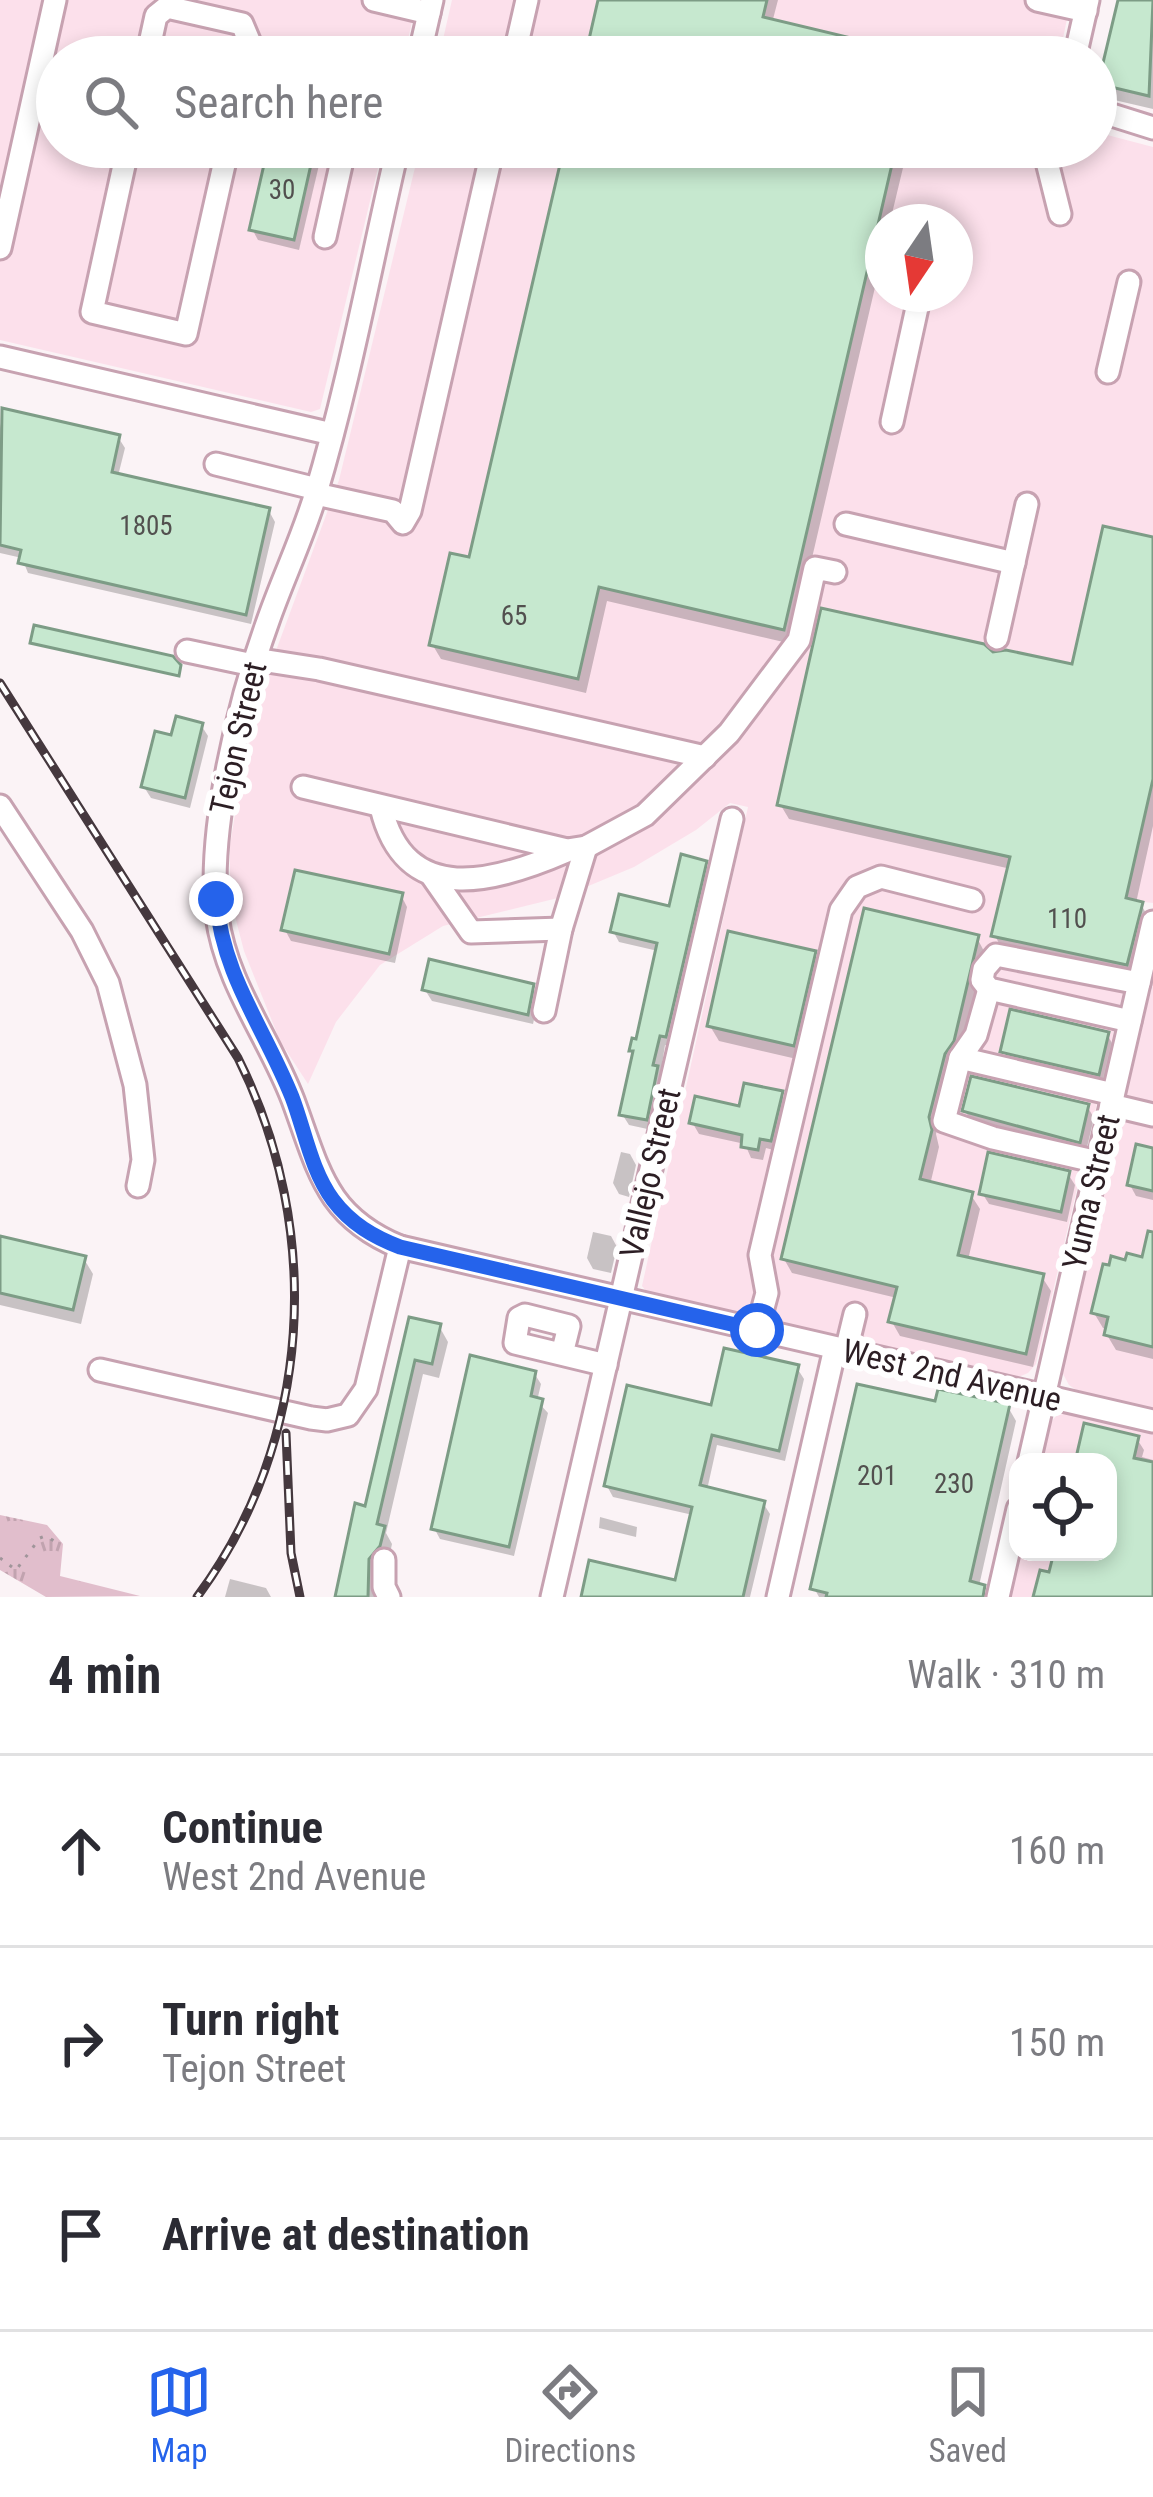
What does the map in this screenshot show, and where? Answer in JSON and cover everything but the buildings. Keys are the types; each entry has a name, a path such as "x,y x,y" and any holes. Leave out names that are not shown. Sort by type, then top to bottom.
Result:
{"street":[{"path":"47,36 55,0"},
{"path":"374,0 431,6 424,36"},
{"path":"519,36 527,0"},
{"path":"1037,0 1087,6 1080,36"},
{"path":"152,36 156,16 167,7 242,24 247,36"},
{"path":"0,248 36,86"},
{"path":"1117,117 1153,128"},
{"path":"123,168 92,312 186,334 223,168"},
{"path":"326,237 341,168"},
{"name":"Tejon Street","path":"393,168 316,491 254,662 214,859 226,959 292,1097 326,1190 361,1228 400,1247"},
{"path":"216,464 393,511 404,523 488,168"},
{"path":"1048,168 1060,214"},
{"path":"1108,372 1129,282"},
{"path":"892,422 916,312"},
{"path":"0,357 332,434"},
{"path":"997,638 1027,503"},
{"path":"846,524 1014,563"},
{"path":"432,876 473,880 513,873 577,849 645,815 729,734 800,640 815,568 835,572"},
{"path":"187,651 319,669 705,757"},
{"path":"303,788 577,849"},
{"path":"0,806 82,931 108,982 137,1099 143,1160 138,1186"},
{"path":"381,808 396,844 432,876 471,932 561,929"},
{"name":"Vallejo Street","path":"552,1597 732,819"},
{"path":"544,1011 577,849"},
{"path":"757,1330 767,1293 760,1255 841,910 857,887 881,877 972,900"},
{"name":"Yuma Street","path":"1031,1453 1153,922"},
{"path":"1130,1021 988,989 982,980 984,970 996,955 1139,983"},
{"path":"988,989 976,1034 960,1058 944,1121 1097,1162"},
{"path":"960,1058 1153,1115"},
{"path":"100,1370 311,1418 348,1415 356,1410 366,1389 400,1247"},
{"name":"West 2nd Avenue","path":"400,1247 1153,1421"},
{"path":"778,1597 840,1349 855,1314"},
{"path":"562,1354 606,1365"},
{"path":"998,1597 1009,1549"},
{"path":"384,1560 389,1597"}],"path":[{"path":"0,1558 16,1570 40,1538 59,1544"}],"shaded area":[{"path":"0,0 417,0 409,36 36,36 36,168 378,168 320,409 311,412 0,340"},
{"path":"452,0 1071,0 1063,36 444,36"},
{"path":"1117,138 1153,147 1153,903 1144,902 1036,1364 1028,1373 1016,1378 646,1291 642,1286 748,807 730,803 696,830 634,867 562,897 443,926 380,965 336,1022 308,1084 280,1041 244,951 230,897 230,845 242,772 267,675 339,480 415,168 1117,168"},
{"path":"1153,981 1153,1409 1079,1392 1062,1372"},
{"path":"1067,1413 1153,1433 1153,1597 1010,1597 1018,1561 1117,1561 1117,1453 1042,1453 1056,1416"}],"green space":[{"path":"0,1515 47,1525 63,1544 60,1576 140,1596 46,1597 0,1570"}],"railway":[{"path":"0,683 238,1058 266,1124 284,1193 293,1263 293,1334 284,1403 264,1471 236,1536 197,1597"},
{"path":"286,1433 291,1553 300,1597"}],"route":[{"path":"216,899 233,978 292,1097 315,1166 336,1204 361,1228 400,1247 757,1330"}]}
